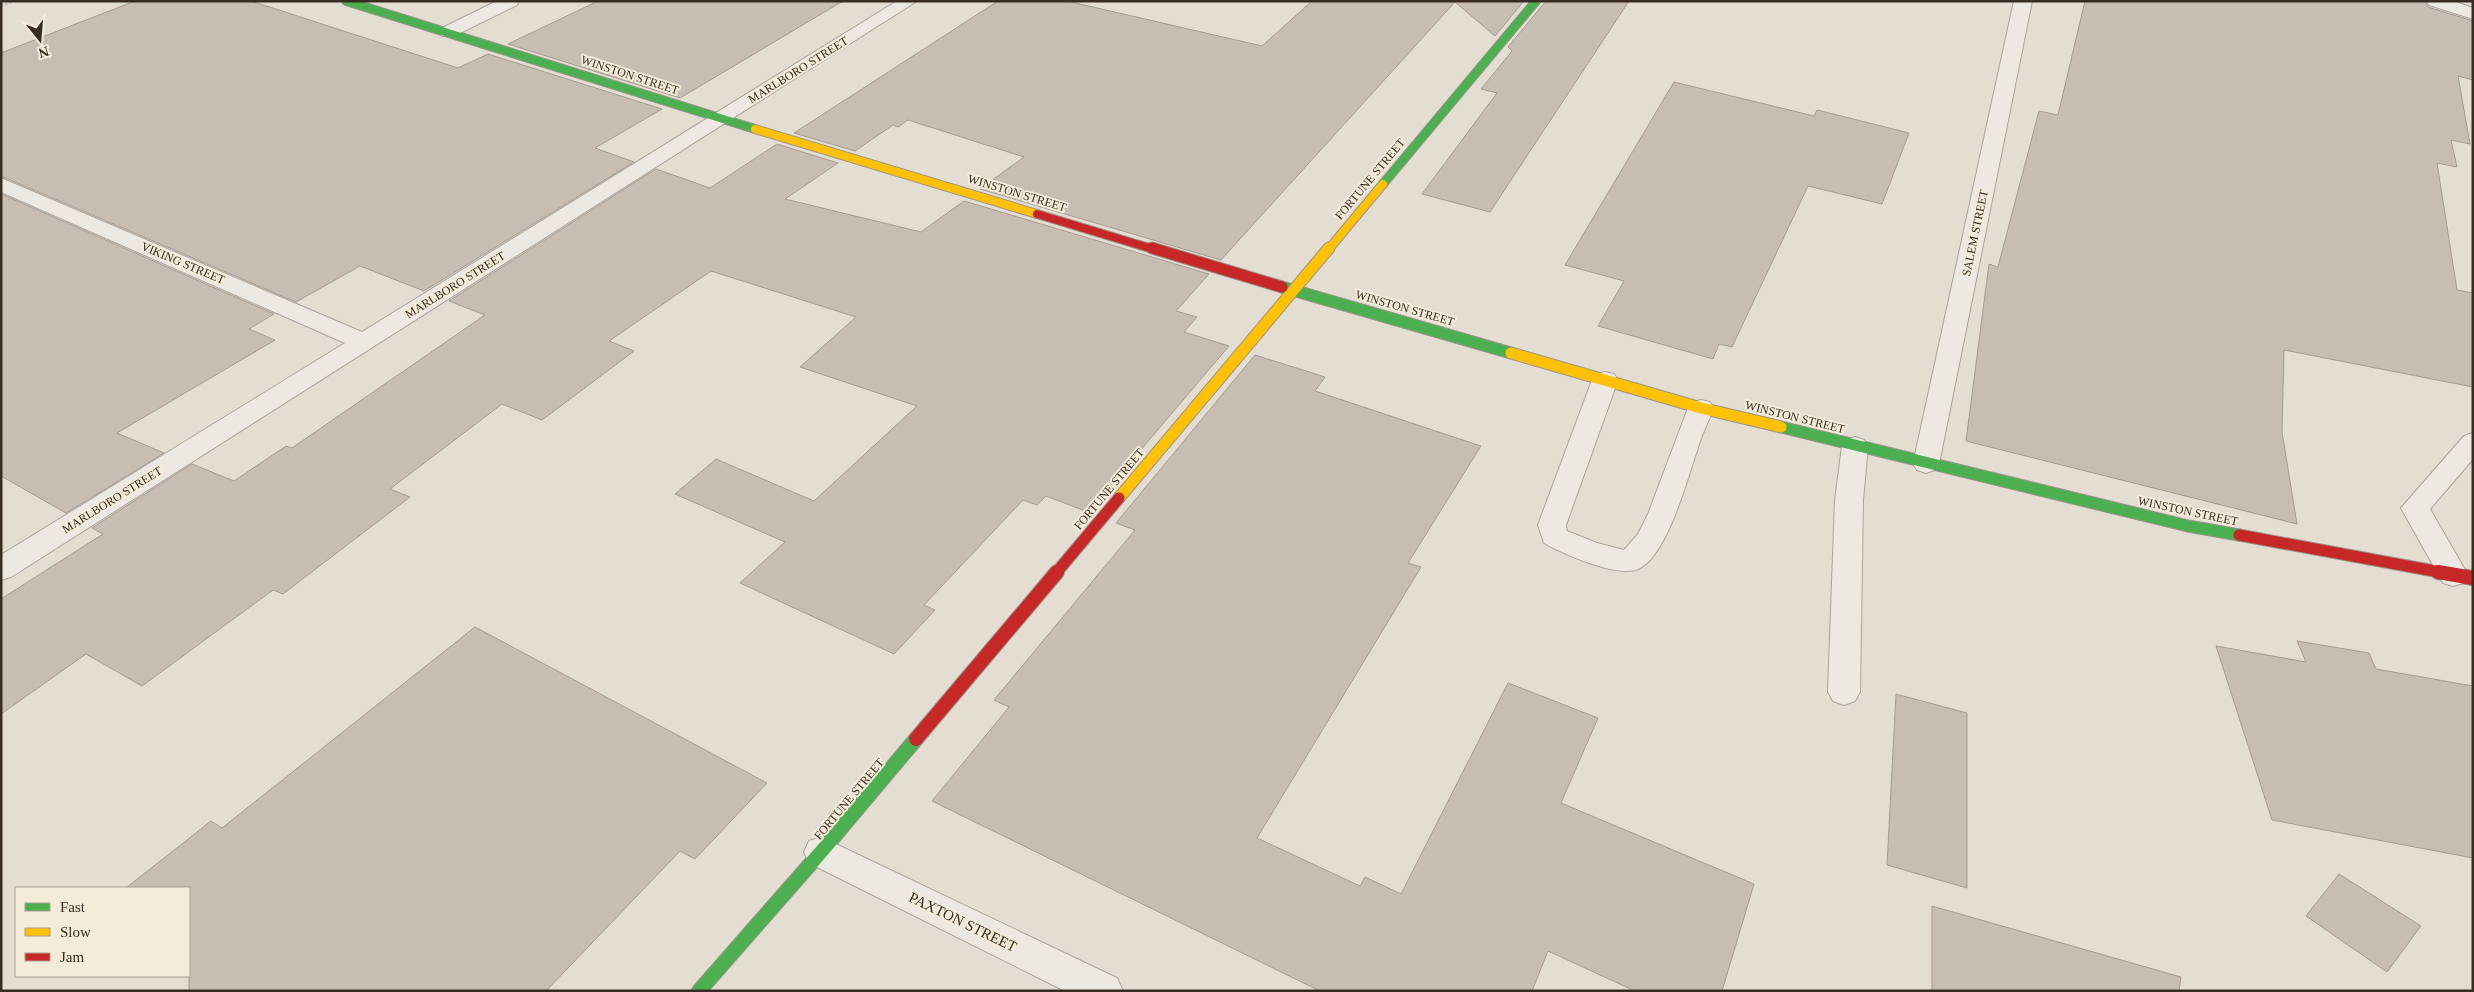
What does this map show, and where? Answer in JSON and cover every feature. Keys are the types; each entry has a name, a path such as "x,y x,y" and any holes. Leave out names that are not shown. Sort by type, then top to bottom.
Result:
{"street":[{"name":"WINSTON STREET","path":"346,1 720,119 1294,290 1701,408 2188,526 2463,576"},
{"path":"448,32 511,1"},
{"name":"MARLBORO STREET","path":"1,569 909,1"},
{"name":"FORTUNE STREET","path":"699,991 822,852 1536,1"},
{"name":"SALEM STREET","path":"1926,464 2023,1"},
{"path":"2435,1 2473,14"},
{"name":"VIKING STREET","path":"1,184 364,342"},
{"path":"1605,380 1552,525 1554,536 1564,542 1617,559 1630,561 1640,553 1666,503 1681,456 1701,408"},
{"path":"2463,576 2415,508 2473,442"},
{"path":"1844,692 1849,500 1855,446"},
{"name":"PAXTON STREET","path":"822,852 1104,991"}],"path":[{"path":"1,6 14,1"}],"building":[{"path":"135,1 251,1 458,68 488,54 662,109 595,148 634,162 424,291 360,266 296,302 1,176 1,53"},
{"path":"598,1 843,1 680,98 508,44"},
{"path":"998,1 1067,1 1262,46 1312,1 1524,1 1495,36 1455,2 1221,260 980,189 1024,157 908,120 898,127 893,125 855,151 794,133"},
{"path":"1546,1 1629,1 1490,212 1422,194 1497,93 1481,89 1512,51 1508,47"},
{"path":"2085,1 2425,1 2428,7 2473,21 2473,80 2458,76 2470,144 2451,140 2457,167 2437,163 2457,290 2473,293 2473,387 2284,350 2282,432 2297,524 1966,441 1989,264 1998,267 2039,111 2058,115"},
{"path":"1674,82 1814,116 1817,110 1909,133 1882,204 1808,186 1732,347 1719,344 1713,359 1598,326 1624,281 1565,265"},
{"path":"777,144 838,163 785,199 921,232 964,201 1209,274 1176,311 1197,317 1184,332 1229,346 1088,512 1046,496 1037,505 1023,500 924,605 935,610 894,654 740,583 785,542 675,494 716,459 814,501 917,406 800,367 856,317 711,271 609,341 634,351 542,420 502,404 390,489 410,497 283,594 273,590 142,686 86,654 1,714 1,599 103,534 92,528 192,464 234,481 286,446 292,448 485,315 449,301 656,169 710,188"},
{"path":"1,194 274,314 249,329 275,340 117,433 164,453 66,513 1,476"},
{"path":"1255,355 1325,377 1315,391 1481,446 1408,563 1421,567 1257,838 1360,886 1365,877 1401,894 1508,683 1598,718 1561,803 1754,884 1722,991 1635,991 1548,951 1532,991 1320,991 932,801 1009,707 994,700 1135,530 1116,523"},
{"path":"475,627 767,783 695,859 680,851 546,991 189,991 190,887 127,887 211,821 222,828"},
{"path":"2297,641 2369,653 2376,669 2473,686 2473,858 2272,820 2216,646 2306,662"},
{"path":"1896,694 1967,713 1967,888 1887,865"},
{"path":"2339,874 2421,926 2387,972 2306,916"},
{"path":"1932,906 2181,977 2179,991 1932,991"}],"traffic: fast":[{"path":"346,1 755,129"},
{"path":"1383,184 1536,1"},
{"path":"1282,287 1511,353"},
{"path":"1781,427 2188,526 2239,535"},
{"path":"699,991 821,852 916,739"}],"traffic: slow":[{"path":"755,129 1037,214"},
{"path":"1119,498 1383,184"},
{"path":"1511,353 1701,408 1781,427"}],"traffic: jam":[{"path":"1037,214 1282,287"},
{"path":"916,739 1119,498"},
{"path":"2239,535 2473,578"}]}
